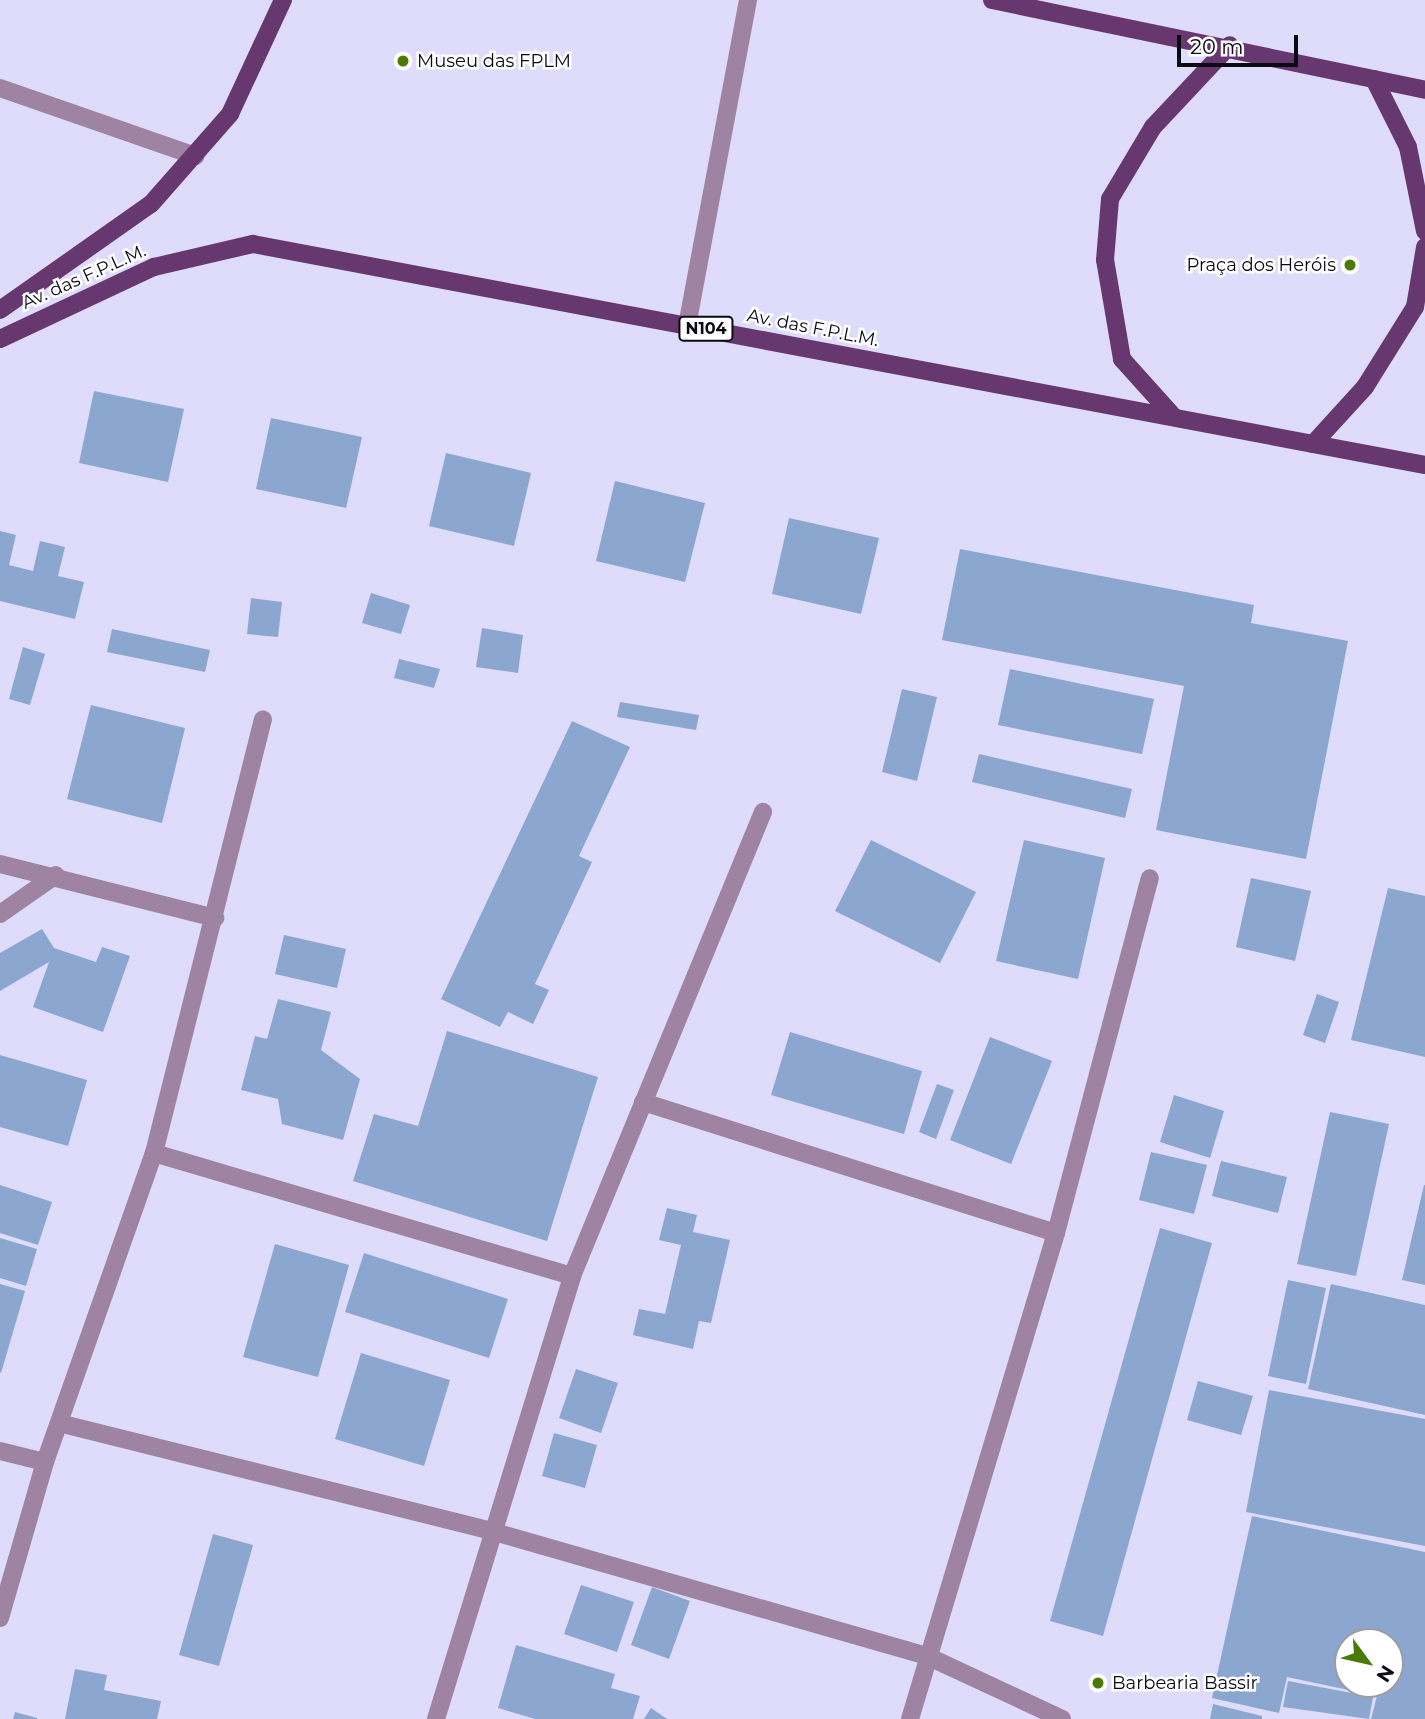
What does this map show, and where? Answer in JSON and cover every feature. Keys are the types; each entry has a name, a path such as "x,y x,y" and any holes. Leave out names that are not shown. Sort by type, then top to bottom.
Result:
{"main road":[{"name":"Av. das F.P.L.M.","path":"0,310 89,253 151,204 195,156 230,114 282,0"},
{"path":"992,0 1230,45 1425,90"},
{"path":"1174,417 1122,359 1105,260 1110,199 1153,127 1230,45"},
{"path":"1374,79 1408,147 1425,231"},
{"name":"Av. das F.P.L.M.","path":"0,339 154,267 253,244 1425,465"},
{"path":"1313,444 1365,387 1415,307 1425,247"}],"street":[{"path":"687,326 748,0"},
{"path":"0,88 195,156"},
{"path":"0,1618 45,1462 63,1424 154,1153 263,719"},
{"path":"436,1719 491,1531 572,1276 763,812"},
{"path":"0,864 56,875 215,918"},
{"path":"0,914 56,875"},
{"path":"910,1719 1056,1233 1150,878"},
{"path":"643,1102 1056,1233"},
{"path":"154,1153 572,1276"},
{"path":"63,1424 491,1531 927,1656 1062,1719"},
{"path":"0,1451 45,1462"}],"building":[{"path":"94,391 184,409 168,482 79,463"},
{"path":"271,418 362,437 346,508 256,489"},
{"path":"446,453 531,473 514,546 429,526"},
{"path":"615,481 705,503 685,582 596,561"},
{"path":"789,518 879,538 861,614 772,594"},
{"path":"0,531 16,535 9,565 33,571 40,541 65,547 58,576 84,582 75,619 0,601"},
{"path":"960,549 1254,605 1251,623 1348,641 1306,859 1156,830 1184,686 942,640"},
{"path":"371,593 410,605 401,634 362,623"},
{"path":"251,598 282,602 278,637 247,634"},
{"path":"482,628 523,635 518,673 476,667"},
{"path":"112,629 210,650 205,672 107,652"},
{"path":"23,647 45,654 30,705 9,699"},
{"path":"399,659 440,669 434,688 394,678"},
{"path":"1010,669 1154,699 1142,754 998,725"},
{"path":"902,689 937,697 917,781 882,772"},
{"path":"620,702 699,715 696,730 617,717"},
{"path":"91,705 185,728 162,823 67,799"},
{"path":"572,721 630,747 579,856 592,862 535,984 549,990 533,1024 508,1012 500,1027 441,999"},
{"path":"979,754 1132,789 1125,818 972,782"},
{"path":"871,840 976,892 940,963 835,911"},
{"path":"1024,840 1105,858 1078,979 996,961"},
{"path":"1251,878 1311,891 1295,961 1236,947"},
{"path":"1388,888 1425,896 1425,1057 1351,1040"},
{"path":"42,929 54,948 96,962 102,947 130,956 103,1032 33,1007 49,962 0,991 0,953"},
{"path":"284,935 346,949 337,988 275,974"},
{"path":"1317,994 1339,1002 1325,1043 1303,1035"},
{"path":"278,999 331,1012 321,1050 360,1079 343,1140 282,1124 278,1099 241,1090 255,1036 267,1039"},
{"path":"447,1031 598,1077 547,1241 353,1181 374,1114 418,1126"},
{"path":"790,1032 922,1071 904,1134 771,1095"},
{"path":"990,1037 1052,1061 1011,1164 950,1140"},
{"path":"0,1055 87,1080 68,1146 0,1127"},
{"path":"937,1084 954,1090 936,1139 919,1132"},
{"path":"1174,1095 1224,1111 1210,1158 1160,1142"},
{"path":"1330,1112 1389,1124 1356,1276 1297,1264"},
{"path":"1151,1152 1207,1165 1194,1214 1139,1200"},
{"path":"1221,1161 1287,1177 1278,1213 1212,1196"},
{"path":"0,1185 52,1202 38,1245 0,1233"},
{"path":"1425,1185 1425,1285 1402,1280"},
{"path":"667,1208 697,1215 693,1232 730,1240 711,1323 699,1321 693,1349 633,1335 639,1309 665,1314 681,1245 659,1240"},
{"path":"1160,1228 1212,1243 1103,1636 1050,1621"},
{"path":"0,1238 37,1249 26,1286 0,1278"},
{"path":"275,1244 349,1265 318,1377 243,1357"},
{"path":"364,1253 508,1299 489,1358 345,1312"},
{"path":"1288,1280 1326,1288 1306,1384 1268,1376"},
{"path":"0,1284 25,1291 1,1373 0,1372"},
{"path":"1331,1284 1425,1305 1425,1415 1308,1389"},
{"path":"361,1353 450,1380 424,1466 335,1439"},
{"path":"576,1369 618,1383 601,1433 559,1418"},
{"path":"1198,1381 1253,1396 1241,1435 1187,1420"},
{"path":"1269,1390 1425,1419 1425,1546 1246,1512"},
{"path":"554,1433 597,1445 585,1488 542,1476"},
{"path":"1252,1516 1425,1552 1425,1719 1371,1719 1376,1698 1404,1698 1404,1628 1334,1628 1334,1687 1287,1677 1279,1713 1212,1698"},
{"path":"213,1534 253,1545 219,1666 179,1655"},
{"path":"581,1585 634,1602 617,1652 564,1634"},
{"path":"652,1587 690,1601 669,1659 631,1645"},
{"path":"516,1645 615,1674 611,1688 640,1696 633,1719 535,1719 498,1708"},
{"path":"75,1669 107,1675 104,1690 161,1701 157,1719 65,1719"},
{"path":"1288,1681 1334,1690 1334,1698 1373,1698 1369,1719 1283,1707"},
{"path":"1213,1704 1262,1716 1262,1719 1210,1719"},
{"path":"651,1708 667,1719 644,1719"},
{"path":"15,1712 37,1718 37,1719 13,1719"}],"place":[{"name":"Museu das FPLM","path":"403,61"},
{"name":"Praça dos Heróis","path":"1350,265"},
{"name":"Barbearia Bassir","path":"1098,1683"}]}
